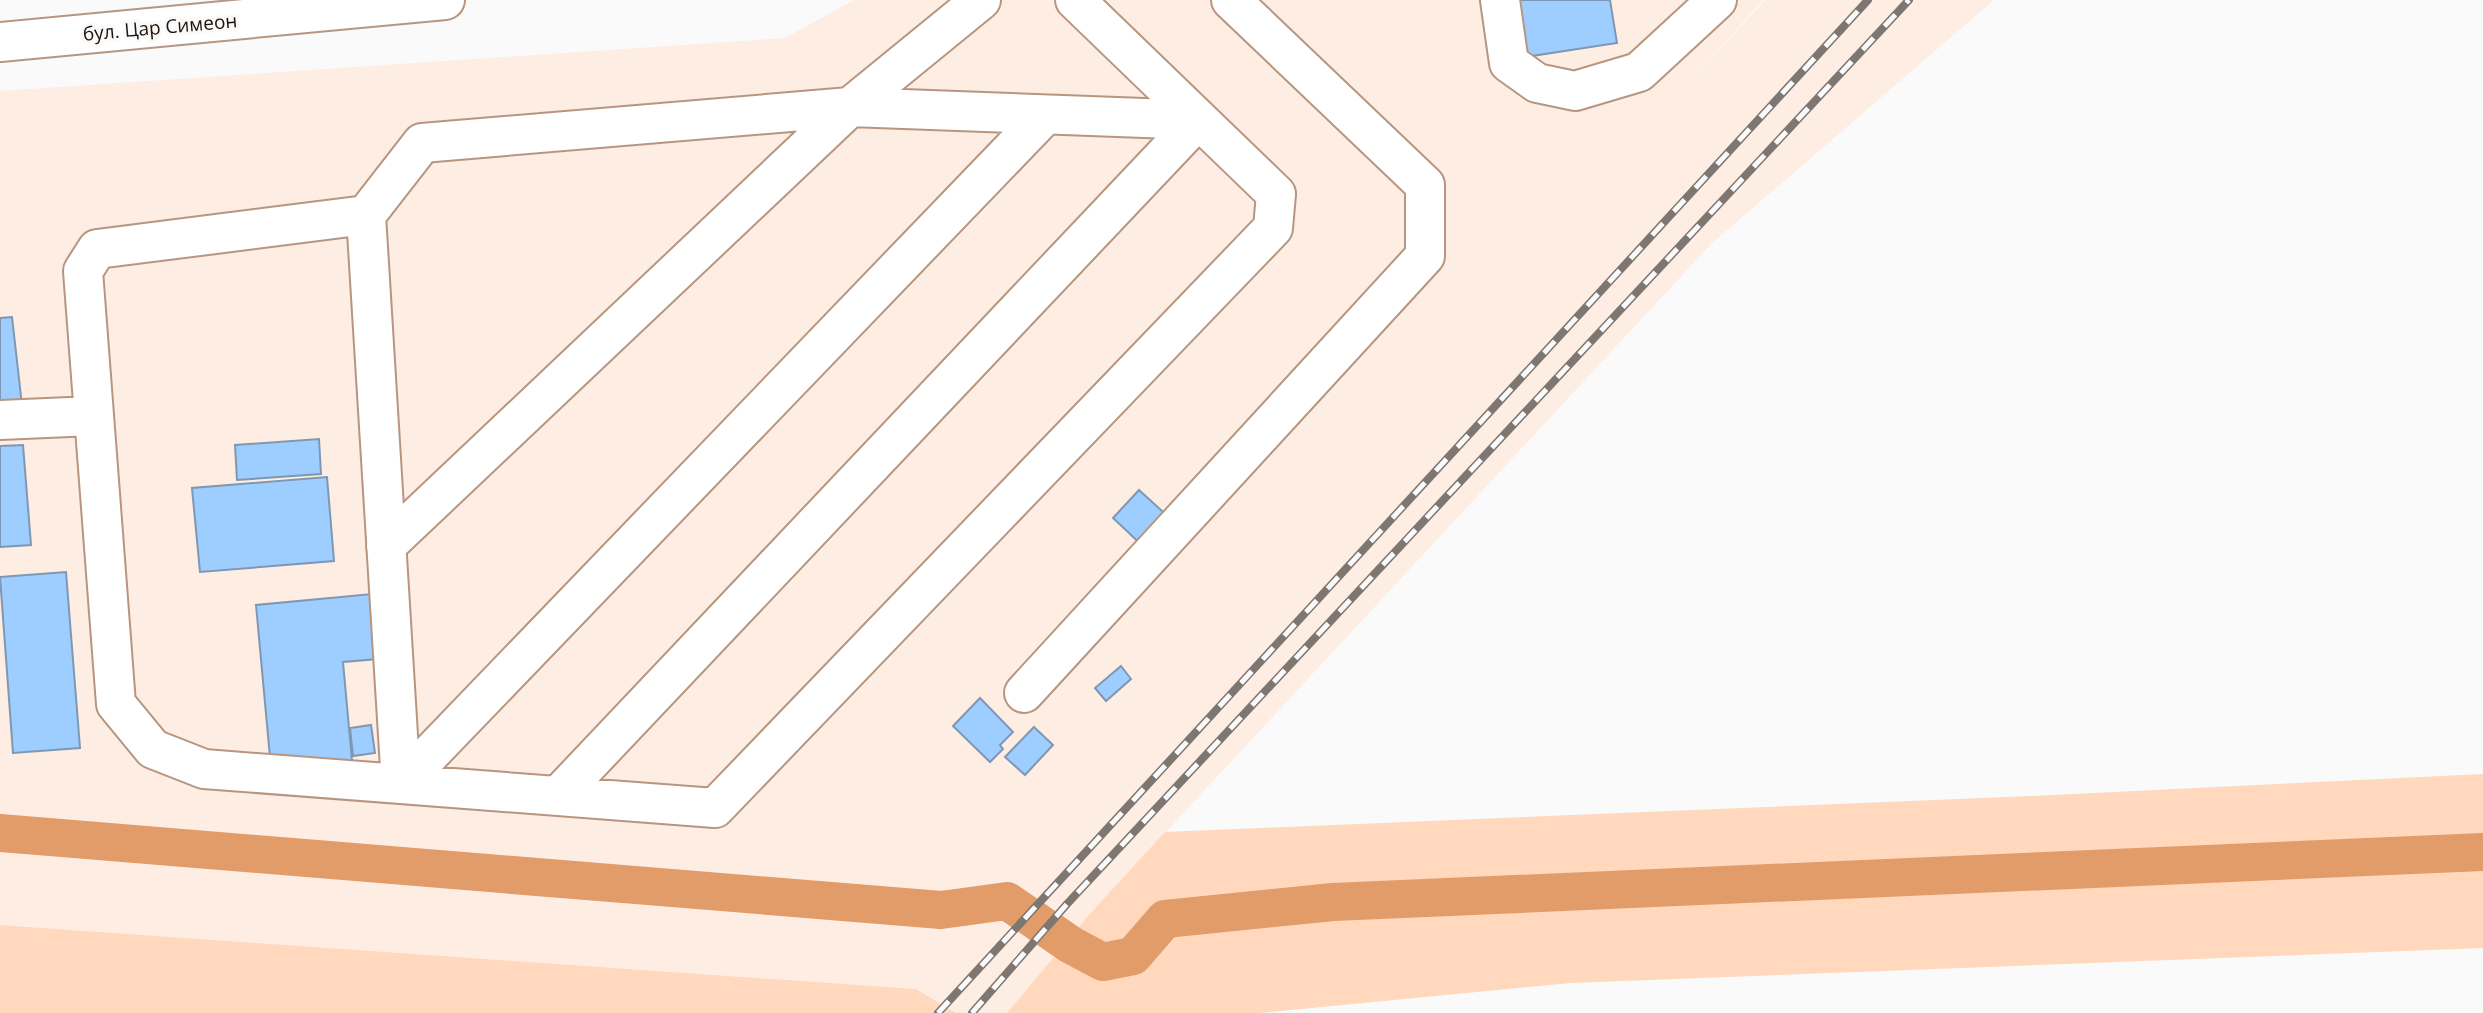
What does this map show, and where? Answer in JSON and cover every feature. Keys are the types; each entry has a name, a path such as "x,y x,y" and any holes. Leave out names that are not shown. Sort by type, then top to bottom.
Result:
{"main road":[{"name":"бул. Цар Симеон","path":"0,42 445,0"},
{"path":"386,546 850,107 982,0"},
{"path":"366,215 97,249 83,271 116,704 153,749 204,769 715,808 1273,228 1276,194 1075,0"},
{"path":"1024,693 1425,256 1425,185 1231,0"},
{"path":"1500,0 1509,63 1537,83 1575,90 1639,72 1717,0"},
{"path":"401,784 366,215 422,144 850,107 1198,120"},
{"path":"401,784 1045,115"},
{"path":"558,796 1198,120"},
{"path":"0,420 93,416"}],"shaded area":[{"path":"854,0 1763,0 1679,94 1765,0 1994,0 1711,244 1087,917 1007,1013 956,1013 916,989 0,925 0,91 785,38"},
{"path":"2483,774 2483,948 1571,983 1259,1013 1007,1013 1087,917 1165,832 2032,796"},
{"path":"0,925 916,989 956,1013 0,1013"}],"building":[{"path":"1516,0 1610,0 1617,43 1525,57"},
{"path":"12,317 23,414 0,416 0,318"},
{"path":"319,439 321,474 237,480 235,445"},
{"path":"23,445 31,545 0,547 0,446"},
{"path":"327,477 334,561 200,572 192,488"},
{"path":"1139,490 1173,521 1147,550 1113,518"},
{"path":"66,572 80,748 13,753 0,577"},
{"path":"372,594 378,659 343,662 352,761 271,768 256,605"},
{"path":"1121,666 1131,679 1106,701 1095,688"},
{"path":"980,698 1013,732 1000,745 1003,749 990,762 953,726"},
{"path":"371,725 375,753 353,756 350,728"},
{"path":"1034,727 1053,745 1025,775 1005,757"}],"waterway":[{"path":"0,833 941,910 1007,901 1071,945 1103,962 1133,956 1165,919 1333,902 2483,852"}],"railway":[{"path":"938,1013 1868,0"},
{"path":"972,1013 1067,904 1909,0"}]}
